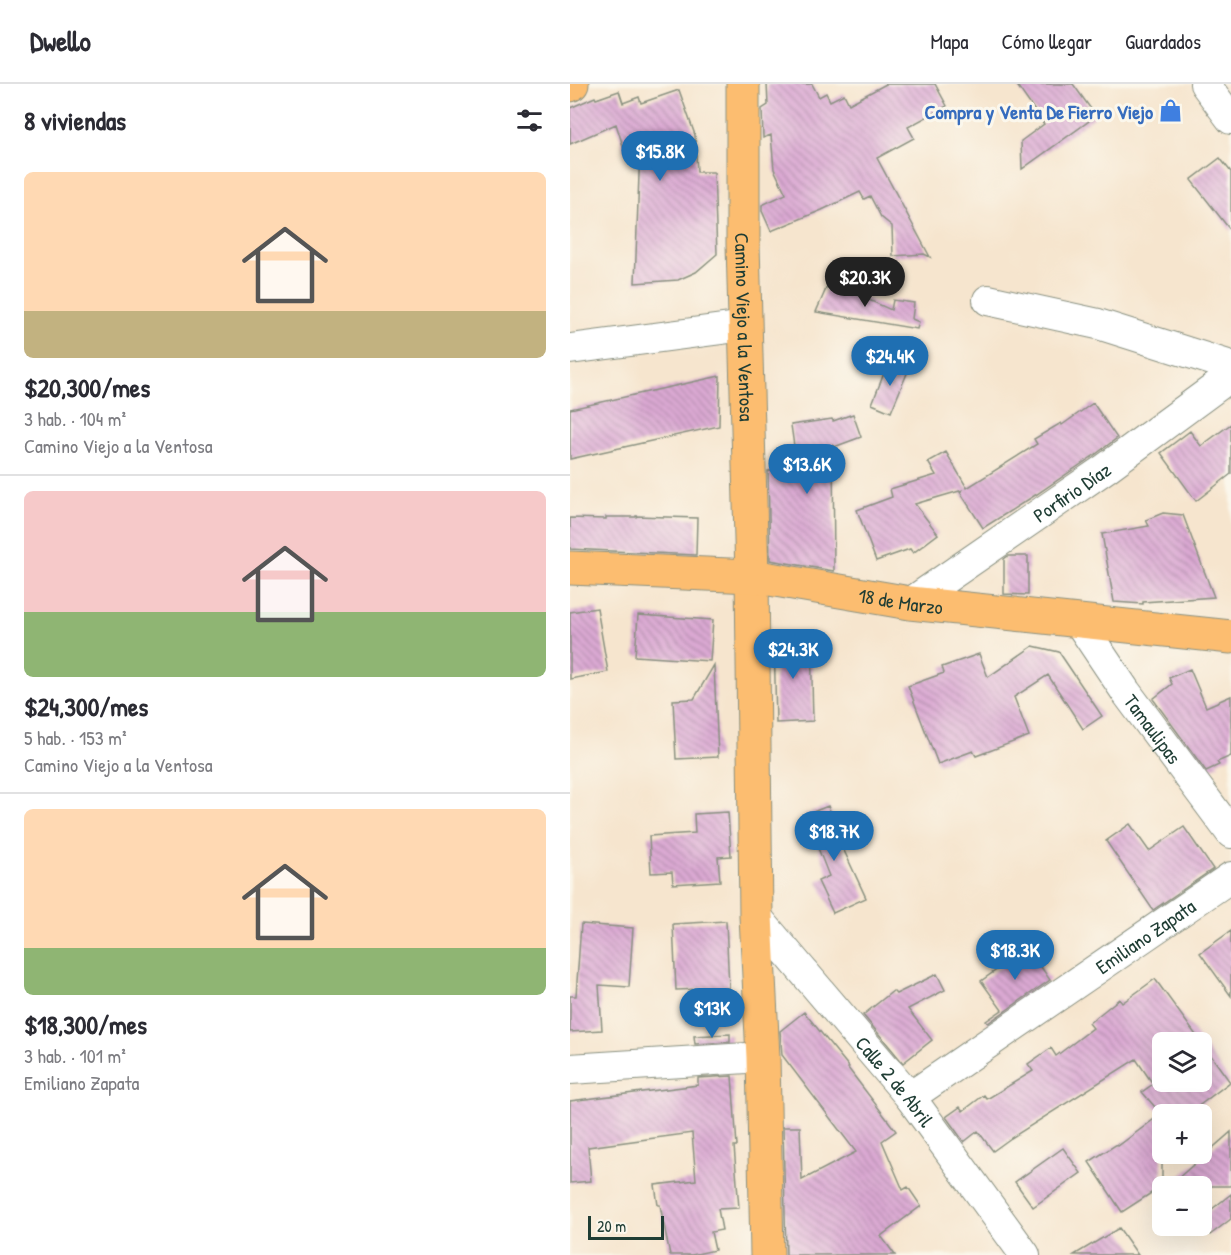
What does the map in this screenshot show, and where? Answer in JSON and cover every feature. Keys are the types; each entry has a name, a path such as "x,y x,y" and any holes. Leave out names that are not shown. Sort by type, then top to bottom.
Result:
{"main road":[{"name":"Camino Viejo a la Ventosa","path":"743,84 756,916 763,1057 767,1255"},
{"name":"18 de Marzo","path":"570,568 752,576 910,603 1231,637"}],"street":[{"path":"1205,84 1231,118"},
{"path":"988,300 1098,324 1231,366"},
{"path":"570,349 745,326"},
{"name":"Porfirio Díaz","path":"910,603 1107,468 1231,376"},
{"name":"Tamaulipas","path":"1079,622 1126,692 1231,832"},
{"name":"Emiliano Zapata","path":"910,1097 1231,877"},
{"name":"Calle 2 de Abril","path":"756,916 910,1097 1025,1255"},
{"path":"570,1069 763,1057"}],"building":[{"path":"767,84 812,84 819,97 826,93 830,101 844,94 849,104 886,84 935,84 947,106 908,127 914,138 877,158 930,257 924,254 893,256 892,226 881,217 870,196 864,199 860,192 771,231 762,211 762,205 786,194 774,169 771,135 763,138 762,109 768,105"},
{"path":"1016,84 1073,84 1096,116 1022,169 1021,141 1044,124"},
{"path":"679,90 695,135 697,172 714,172 717,254 696,272 678,280 635,283 640,147 625,152 616,124 570,144 570,108 595,97 596,99 619,91 623,103 639,97 641,103"},
{"path":"1220,158 1231,172 1231,231 1191,180"},
{"path":"829,282 891,310 893,300 914,303 912,319 919,322 917,329 816,312"},
{"path":"888,363 908,371 891,412 872,404"},
{"path":"720,376 719,426 570,459 570,409"},
{"path":"1093,403 1117,438 1096,454 983,528 960,492 963,490 915,504 938,534 913,553 910,549 876,561 857,510 892,497 890,489 936,475 928,462 946,452 967,488 1037,444 1034,439 1061,423 1062,425"},
{"path":"853,414 861,437 834,447 833,444 834,571 770,560 768,471 787,471 783,447 794,446 791,425 832,419 833,421"},
{"path":"1231,424 1231,474 1196,501 1161,453 1190,431 1201,446"},
{"path":"1163,513 1183,515 1214,597 1143,602 1143,604 1114,602 1102,534 1149,526 1146,520"},
{"path":"606,517 697,518 696,555 570,549 570,518 606,519"},
{"path":"1008,556 1028,556 1028,595 1004,594 1004,559"},
{"path":"597,608 608,672 570,679 570,612"},
{"path":"638,615 713,620 710,661 635,656"},
{"path":"811,637 813,721 776,723 774,638"},
{"path":"1033,646 1059,652 1102,716 1083,729 1048,675 1014,697 1029,736 976,756 973,751 938,764 908,686 944,673 942,667 979,654 988,677"},
{"path":"714,665 718,757 676,759 673,700 694,699"},
{"path":"1190,669 1206,707 1231,696 1231,756 1217,762 1219,765 1206,771 1153,699 1172,684 1169,678"},
{"path":"828,806 843,841 840,842 866,898 833,913 818,881 829,876 805,815"},
{"path":"728,812 731,856 718,857 720,881 673,884 672,872 651,873 649,836 695,833 694,814"},
{"path":"1130,824 1149,851 1184,827 1213,869 1153,910 1106,841"},
{"path":"726,921 729,988 676,990 673,924"},
{"path":"581,924 633,928 629,987 599,985 602,1030 570,1032 570,996 576,996"},
{"path":"1231,931 1231,996 1200,953"},
{"path":"1028,948 1050,980 988,1023 986,1021 1002,1010 981,981"},
{"path":"937,974 945,990 908,1009 932,1040 903,1063 863,1015 893,991 896,994"},
{"path":"1155,979 1194,1032 1152,1032 1152,1083 1136,1059 993,1151 978,1131 964,1142 946,1117 960,1107 963,1111 984,1095 987,1099 1033,1071 1028,1064 1051,1048 1056,1056 1093,1028 1089,1023 1119,999 1122,1003"},
{"path":"804,1012 849,1067 896,1131 882,1141 903,1190 908,1187 921,1206 881,1236 895,1255 786,1255 783,1127 800,1127 802,1180 856,1152 782,1055 780,1031"},
{"path":"730,1034 730,1042 695,1044 694,1036"},
{"path":"1212,1057 1230,1082 1201,1104 1152,1104 1142,1092 1152,1085 1152,1092 1212,1092"},
{"path":"732,1076 739,1208 718,1209 722,1230 711,1232 715,1250 692,1255 670,1255 660,1205 658,1205 655,1185 696,1180 692,1133 588,1147 591,1181 570,1183 570,1101 698,1085 698,1078"},
{"path":"1152,1121 1152,1164 1162,1164 1162,1176 1152,1176 1152,1192 1122,1212 1089,1162 1117,1144 1118,1146"},
{"path":"1231,1132 1231,1186 1212,1186 1212,1176 1180,1176 1194,1164 1212,1164 1212,1149"},
{"path":"1063,1148 1081,1173 1033,1207 1015,1182"},
{"path":"1231,1194 1231,1219 1212,1233 1212,1209"},
{"path":"1119,1228 1138,1255 1074,1255"}],"place":[{"name":"Compra y Venta De Fierro Viejo","path":"1171,111"}]}
